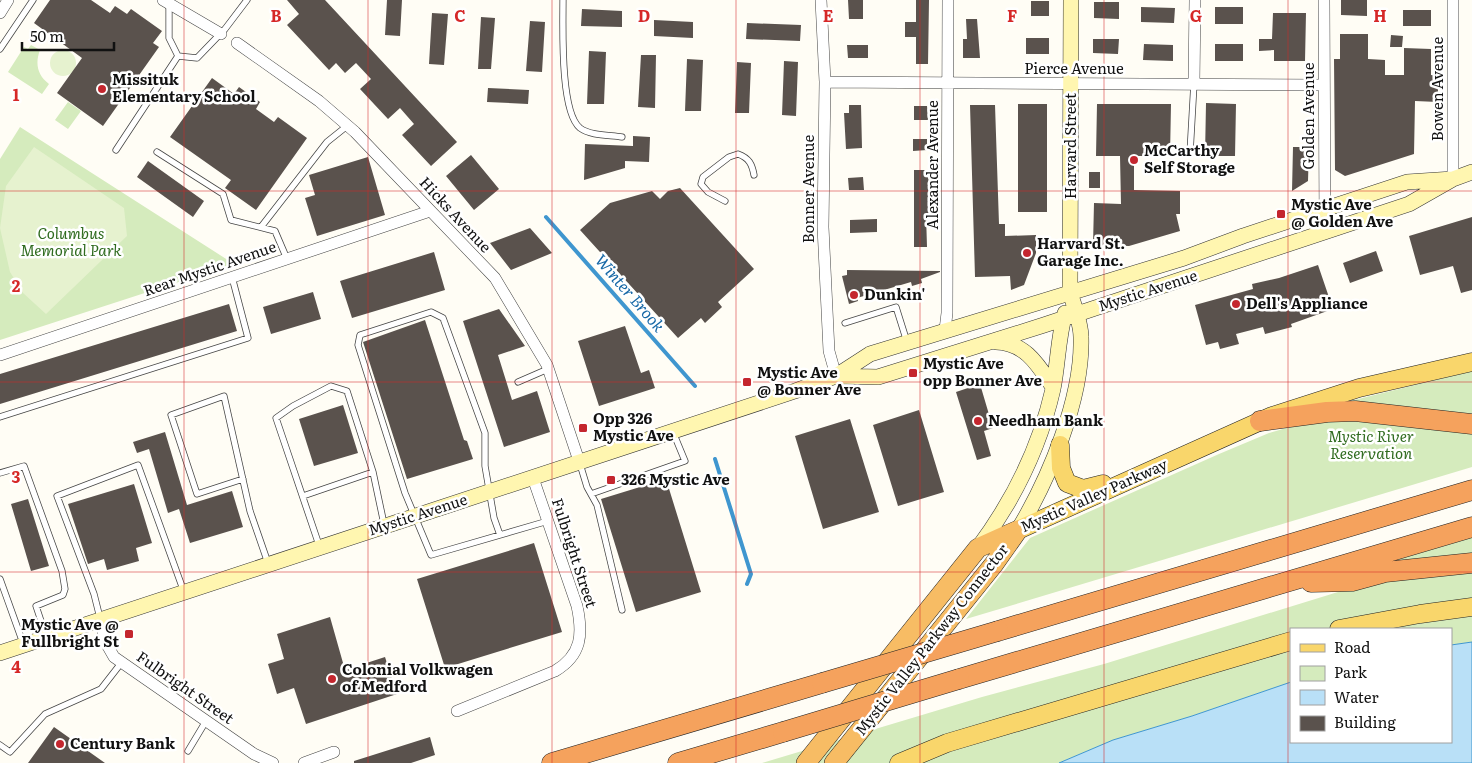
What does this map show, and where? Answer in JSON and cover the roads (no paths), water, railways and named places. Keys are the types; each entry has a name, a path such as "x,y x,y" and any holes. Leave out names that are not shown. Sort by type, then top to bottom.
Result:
{"highway":[{"path":"1260,421 1355,411 1472,424"},
{"path":"552,763 1472,490"},
{"path":"678,763 1472,526"},
{"name":"Mystic Valley Parkway","path":"806,763 978,548 1018,530"},
{"name":"Mystic Valley Parkway Connector","path":"834,763 994,564 1018,530"},
{"path":"1284,582 1352,581 1385,572 1472,563"}],"main road":[{"name":"Harvard Street","path":"1070,317 1071,0"},
{"name":"Mystic Avenue","path":"836,376 878,377 1070,317 1409,204 1453,179 1472,172"},
{"name":"Mystic Avenue","path":"0,653 491,492 836,376 870,354 1184,258 1407,182 1453,179"},
{"name":"Mystic Valley Parkway Connector","path":"978,548 1004,511 1027,465 1042,427 1053,387 1059,333 1070,317 1082,336 1072,401 1060,445 1037,498 1018,530"},
{"path":"990,342 1004,342 1023,349 1034,360 1053,387"},
{"name":"Mystic Valley Parkway","path":"1018,530 1260,421 1359,388 1472,362"},
{"path":"1060,445 1063,476 1068,483 1077,488 1092,488 1113,480 1152,471"},
{"path":"1343,628 1472,607"},
{"path":"899,763 947,743 1290,641"}],"street":[{"path":"0,13 8,0"},
{"name":"Bonner Avenue","path":"820,0 825,82 823,227 829,351 836,376"},
{"name":"Alexander Avenue","path":"945,330 947,313 948,0"},
{"path":"1194,83 1195,0"},
{"name":"Golden Avenue","path":"1324,0 1325,231"},
{"name":"Bowen Avenue","path":"1453,0 1453,179"},
{"path":"166,2 221,34"},
{"name":"Hicks Avenue","path":"237,43 319,101 347,126 495,278 548,369 579,461"},
{"name":"Pierce Avenue","path":"825,82 1324,85"},
{"name":"Rear Mystic Avenue","path":"0,354 430,211"},
{"name":"Fulbright Street","path":"457,711 555,671 566,664 574,654 581,627 572,591 533,478"},
{"name":"Fulbright Street","path":"100,620 114,657 254,754 272,763"},
{"path":"304,763 334,752"}],"lane":[{"path":"0,49 33,0"},
{"path":"178,56 197,58 221,34 247,0"},
{"path":"562,0 564,77 574,122 582,130 595,134 622,137"},
{"path":"166,2 169,38 178,56"},
{"path":"116,150 178,56"},
{"path":"1190,154 1194,83"},
{"path":"261,227 327,142 347,126"},
{"path":"157,152 223,194 231,220 275,231 287,259"},
{"path":"725,201 708,192 701,184 703,177 738,154 746,157 752,165 754,175"},
{"path":"0,418 248,338 232,277"},
{"path":"845,323 896,307 908,343"},
{"path":"500,535 494,518 485,466 485,432 443,318 431,312 360,335 358,344 401,480 431,555 500,535 548,521"},
{"path":"518,382 548,369"},
{"path":"320,548 276,418 293,406 331,386 347,391 372,472 385,526"},
{"path":"242,479 197,494 171,415 224,396 250,511 269,564"},
{"path":"591,494 684,461 673,431"},
{"path":"579,461 597,505 622,610"},
{"path":"100,620 94,594 57,496 138,465 184,592"},
{"path":"0,473 24,466 62,571 65,589 63,595 36,606 46,637"},
{"path":"303,496 372,472"},
{"path":"0,580 24,646"},
{"path":"0,745 10,752 45,714 101,690 122,662"},
{"path":"188,751 206,721"}],"water":[{"path":"1472,642 1472,763 1059,763 1113,740 1192,716 1290,682 1290,743 1452,743 1452,645"}],"waterway":[{"name":"Winter Brook","path":"546,217 695,386"},
{"name":"Winter Brook","path":"715,459 751,574 747,584"}],"place":[{"name":"Missituk Elementary School","path":"102,89"},
{"name":"McCarthy Self Storage","path":"1134,160"},
{"name":"Mystic Ave @ Golden Ave","path":"1281,214"},
{"name":"Harvard St. Garage Inc.","path":"1027,253"},
{"name":"Dunkin'","path":"854,295"},
{"name":"Dell's Appliance","path":"1236,304"},
{"name":"Mystic Ave opp Bonner Ave","path":"913,373"},
{"name":"Mystic Ave @ Bonner Ave","path":"747,382"},
{"name":"Needham Bank","path":"978,421"},
{"name":"Opp 326 Mystic Ave","path":"583,428"},
{"name":"326 Mystic Ave","path":"611,480"},
{"name":"Mystic Ave @ Fullbright St","path":"129,634"},
{"name":"Colonial Volkwagen of Medford","path":"332,679"},
{"name":"Century Bank","path":"60,744"}],"park label":[{"name":"Columbus Memorial Park","path":"71,242"},
{"name":"Mystic River Reservation","path":"1371,446"}]}
